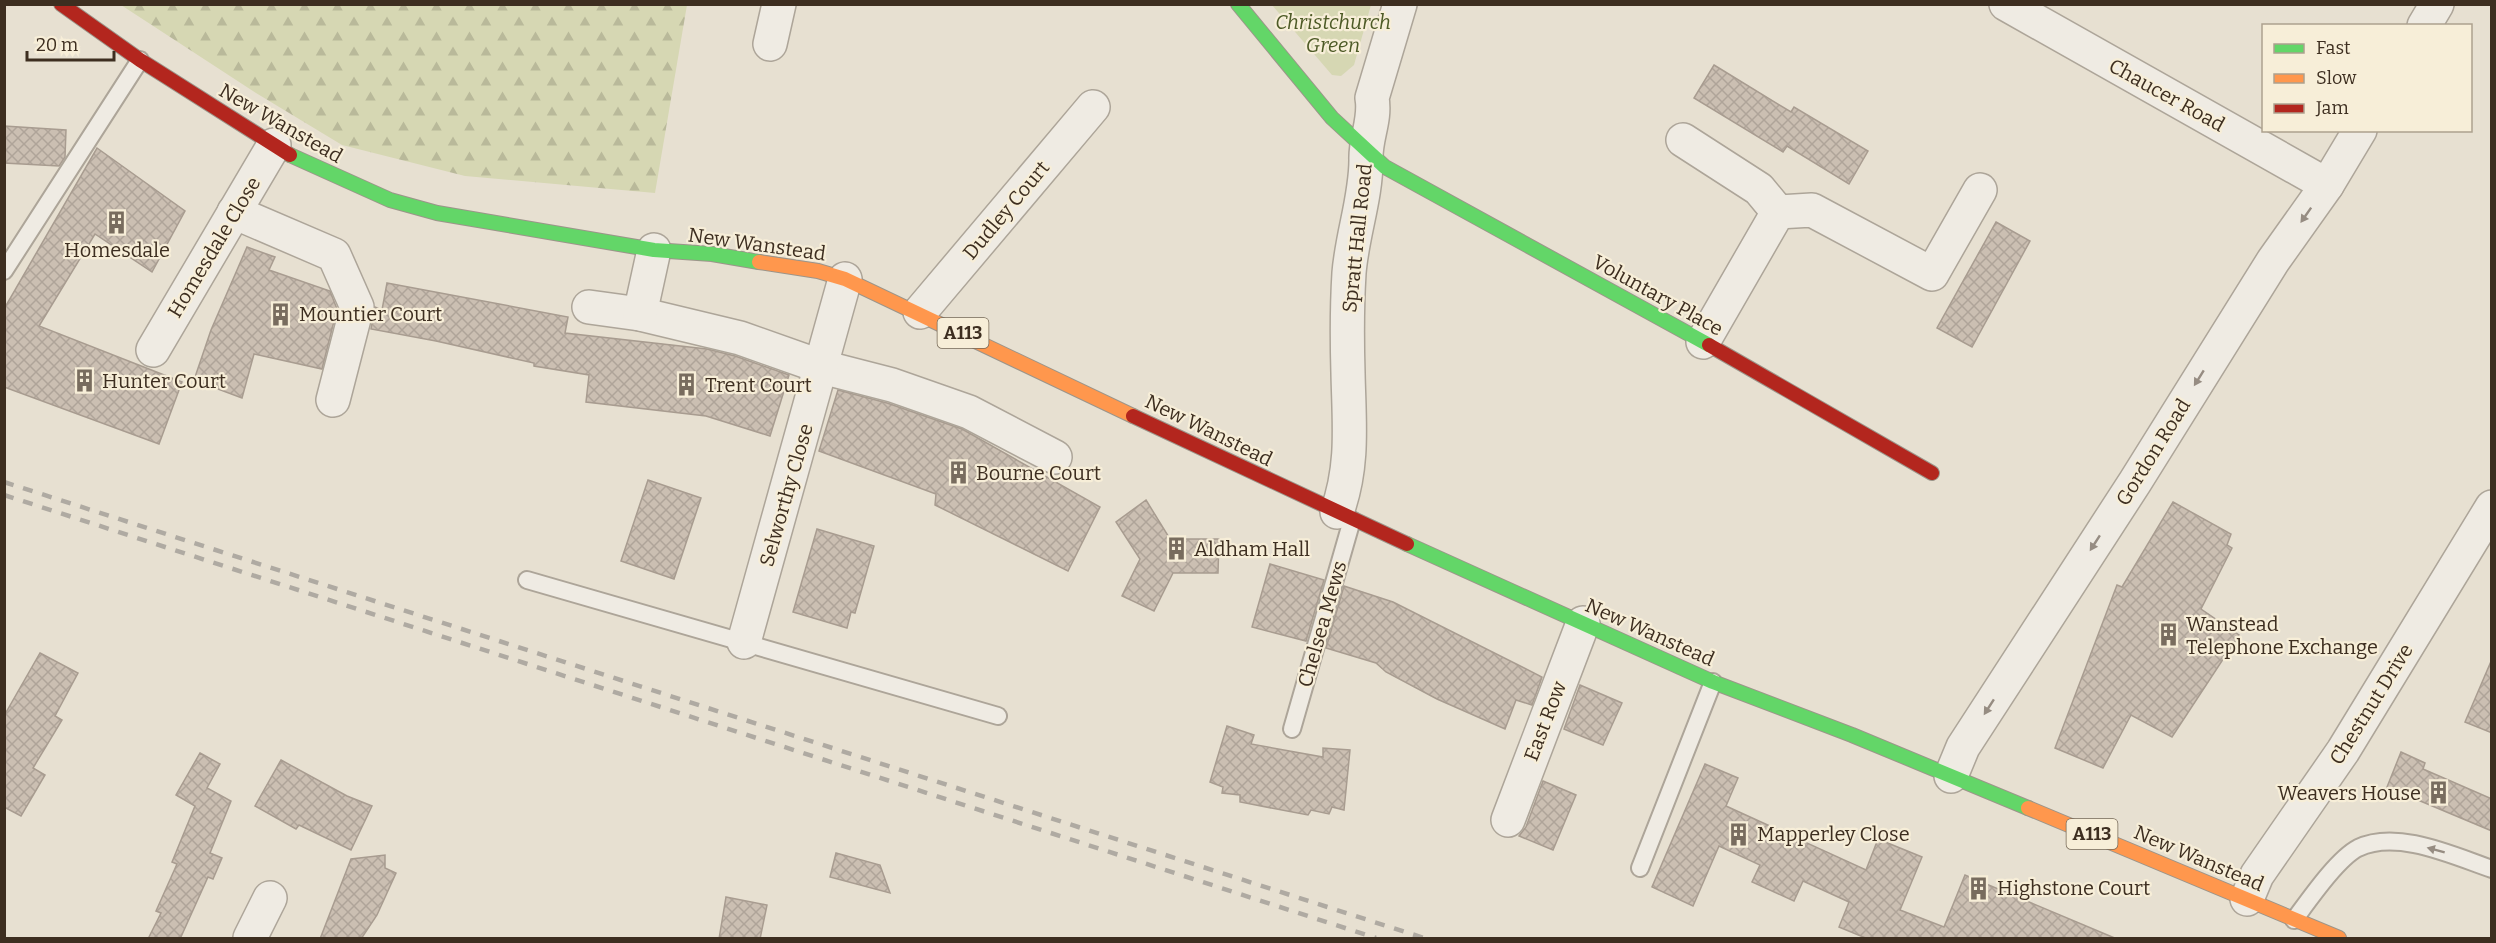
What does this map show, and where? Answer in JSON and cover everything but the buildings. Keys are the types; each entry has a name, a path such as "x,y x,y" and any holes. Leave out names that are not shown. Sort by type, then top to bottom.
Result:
{"main road":[{"name":"New Wanstead","path":"61,4 140,60 300,161 390,200 437,213 654,250 712,254 818,271 845,279 920,312 1345,516 1713,682 1951,776 2247,898 2339,939"},
{"name":"Voluntary Place","path":"1238,4 1332,118 1365,151 1385,167 1703,342 1932,473"}],"street":[{"path":"770,44 780,4"},
{"name":"Spratt Hall Road","path":"1345,516 1345,489 1350,458 1347,351 1349,272 1366,176 1365,151 1375,112 1372,98 1400,4"},
{"path":"2425,24 2437,4"},
{"name":"Chaucer Road","path":"2020,8 2327,185"},
{"name":"Dudley Court","path":"920,312 1093,107"},
{"name":"Gordon Road","path":"1951,776 1963,747 2273,261 2327,185 2359,132"},
{"path":"1683,140 1759,189 1778,212"},
{"name":"Homesdale Close","path":"153,350 274,145"},
{"path":"1778,212 1812,210 1932,274 1980,190"},
{"path":"234,212 334,255 357,307 333,400"},
{"path":"1703,342 1778,212"},
{"path":"640,314 654,250"},
{"name":"Selworthy Close","path":"744,642 845,279"},
{"path":"589,307 640,314 740,338 822,367 892,385 969,412 1055,457"},
{"name":"Chestnut Drive","path":"2247,898 2257,875 2343,751 2492,507"},
{"name":"East Row","path":"1508,820 1582,623"},
{"path":"250,939 270,898"}],"lane":[{"path":"4,271 140,60"},
{"name":"Chelsea Mews","path":"1292,729 1345,516"},
{"path":"527,580 998,716"},
{"path":"1640,868 1713,682"},
{"path":"2294,920 2339,866 2357,849 2377,842 2400,842 2437,849 2492,869"}],"green space":[{"path":"121,5 687,5 655,193 465,176 342,145 256,93"},
{"name":"Christchurch Green","path":"1272,5 1371,5 1354,65 1341,76 1332,75"}],"railway":[{"path":"4,482 1424,938"},
{"path":"4,495 1376,938"}],"traffic: fast":[{"path":"1238,4 1332,118 1385,167 1709,345"},
{"path":"290,155 390,200 437,213 654,250 712,254 759,262"},
{"path":"1407,544 1713,682 1852,735 2028,808"}],"traffic: slow":[{"path":"759,262 818,271 845,279 1133,416"},
{"path":"2028,808 2339,938"}],"traffic: jam":[{"path":"61,4 140,60 290,155"},
{"path":"1709,345 1932,473"},
{"path":"1133,416 1407,544"}],"place":[{"name":"Homesdale","path":"117,223"},
{"name":"Mountier Court","path":"281,314"},
{"name":"Hunter Court","path":"84,381"},
{"name":"Trent Court","path":"687,385"},
{"name":"Bourne Court","path":"958,473"},
{"name":"Aldham Hall","path":"1176,549"},
{"name":"Wanstead Telephone Exchange","path":"2168,635"},
{"name":"Weavers House","path":"2439,793"},
{"name":"Mapperley Close","path":"1739,834"},
{"name":"Highstone Court","path":"1979,888"}]}
